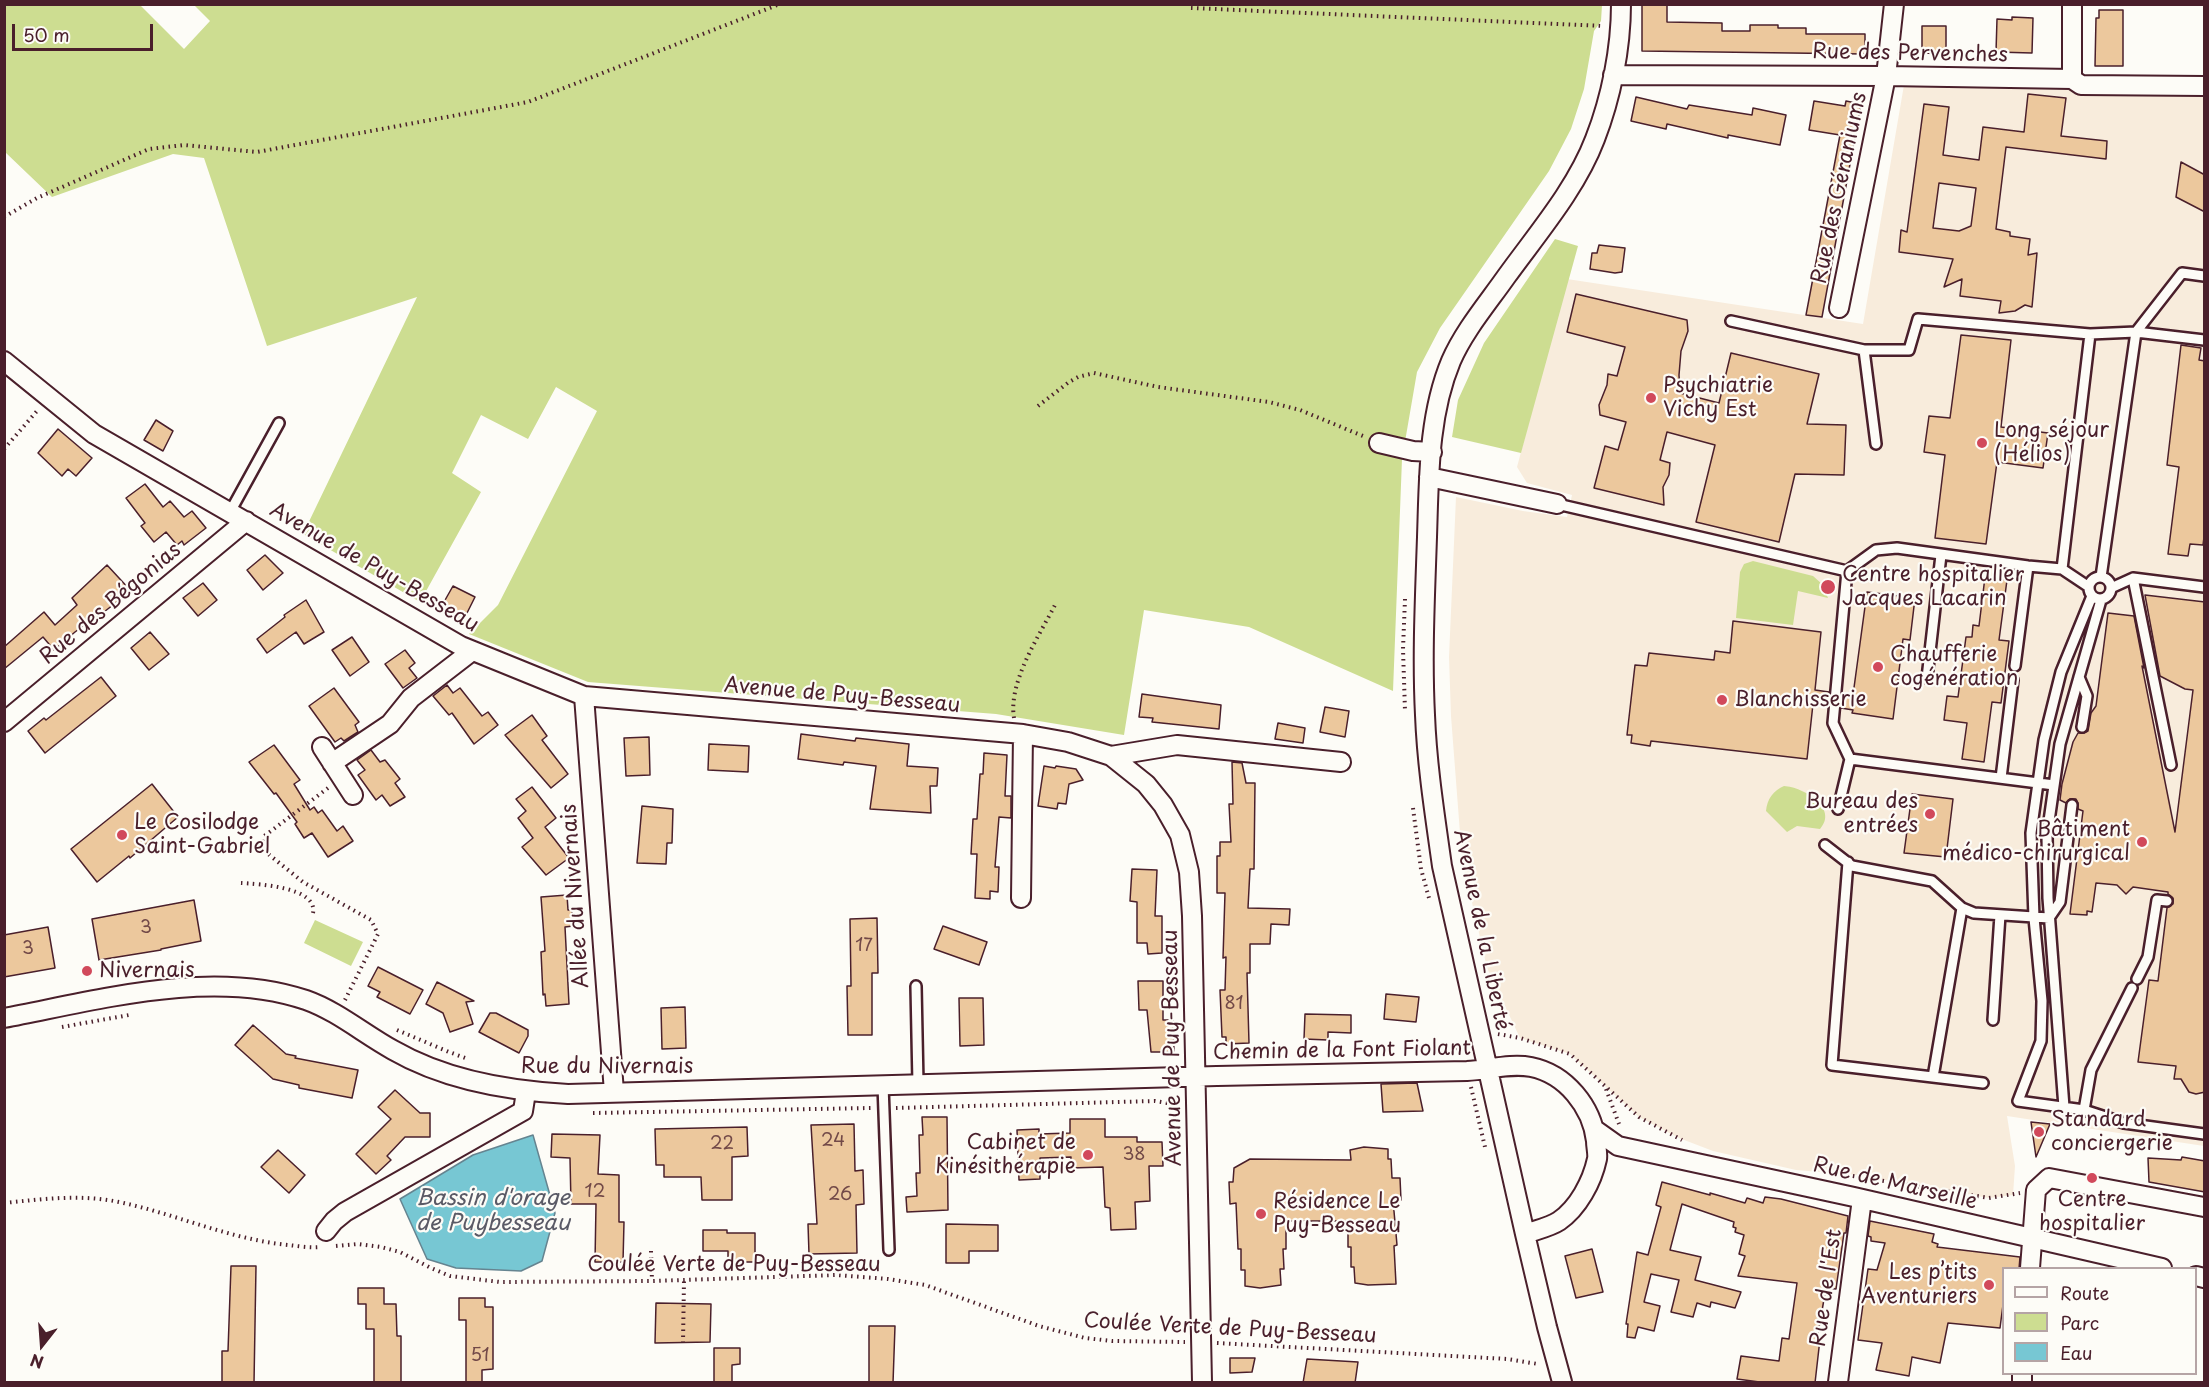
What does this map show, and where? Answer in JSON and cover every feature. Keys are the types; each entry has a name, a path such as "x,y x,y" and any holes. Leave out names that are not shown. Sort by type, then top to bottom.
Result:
{"street":[{"name":"Avenue de la Liberté","path":"1562,1383 1525,1234 1489,1035 1442,866 1433,807 1425,718 1423,640 1431,452 1441,390 1452,360 1470,328 1559,204 1595,140 1613,75 1621,4"},
{"name":"Rue des Géraniums","path":"1839,308 1886,76 1894,4"},
{"path":"2072,4 2072,79"},
{"name":"Rue des Pervenches","path":"1613,75 2072,79 2081,85 2205,86"},
{"name":"Avenue de Puy-Besseau","path":"4,361 94,434 472,651 584,696 1023,734 1068,742 1111,756 1146,784 1163,805 1180,835 1189,872 1197,1077 1202,1383"},
{"path":"1379,443 1413,451 1431,452"},
{"path":"1430,477 1557,504"},
{"name":"Rue des Bégonias","path":"4,722 238,516"},
{"path":"337,771 390,724 411,698 472,651"},
{"name":"Allée du Nivernais","path":"584,696 614,1092"},
{"path":"1021,898 1023,734"},
{"path":"1111,756 1177,745 1341,762"},
{"path":"322,747 353,795"},
{"name":"Rue du Nivernais","path":"4,1018 184,986 232,987 275,992 307,1000 333,1012 395,1052 431,1067 477,1083 526,1092 568,1094 1197,1077"},
{"name":"Chemin de la Font Fiolant","path":"1197,1077 1530,1067 1553,1075 1579,1097 1594,1129"},
{"path":"326,1231 345,1212 523,1111 526,1092"},
{"path":"1525,1234 1558,1221 1574,1207 1588,1186 1597,1158 1594,1129"},
{"name":"Rue de Marseille","path":"1594,1129 1618,1146 1862,1199 2153,1267"},
{"path":"1597,1158 1618,1146"},
{"path":"2030,1267 2036,1190 2049,1178 2205,1207"},
{"name":"Rue de l'Est","path":"1838,1383 1862,1199"}],"lane":[{"path":"2101,577 2136,332 2182,273 2205,276"},
{"path":"1731,321 1864,350 1909,350 1918,319 2090,334 2136,332 2205,340"},
{"path":"2062,569 2090,334"},
{"path":"1864,350 1876,444"},
{"path":"238,516 279,423"},
{"path":"1557,504 1847,571"},
{"path":"1838,808 1850,759 1833,723 1847,571 1876,550 1898,548 2062,569 2094,594 2108,596 2111,588 2108,581 2101,577"},
{"path":"1927,678 1941,555"},
{"path":"2015,666 2028,566"},
{"path":"2064,1107 2049,918 2047,835 2060,744 2079,677 2094,594 2093,580 2101,577"},
{"path":"2111,588 2133,578 2205,587"},
{"path":"2133,578 2171,765"},
{"path":"2094,594 2061,672 2044,740 2031,833 2034,918 2042,1001 2041,1041 2018,1101 2084,1110 2124,1123 2205,1134"},
{"path":"2079,677 2087,696 2082,727"},
{"path":"2001,778 2013,680"},
{"path":"1850,759 2054,785"},
{"path":"2049,918 2060,902 2072,806"},
{"path":"1825,845 1852,866 1932,881 1962,908 1974,913 2049,918"},
{"path":"1848,862 1832,1065 1983,1083"},
{"path":"2137,978 2148,957 2157,895 2167,901"},
{"path":"1933,1077 1962,908"},
{"path":"1993,1020 2000,915"},
{"path":"916,986 918,1084"},
{"path":"2084,1110 2091,1070 2132,988"},
{"path":"883,1085 889,1250"}],"path":[{"path":"4,217 37,198 149,149 184,146 257,152 528,102 780,4"},
{"path":"1191,8 1619,26"},
{"path":"1038,406 1069,382 1094,373 1158,387 1290,407 1379,443"},
{"path":"4,449 49,397"},
{"path":"1023,734 1015,722 1012,710 1014,697 1023,666 1055,605"},
{"path":"333,1012 346,999 378,934 371,920 303,882 262,849 263,837 337,771"},
{"path":"241,883 286,887 312,902 313,913"},
{"path":"1489,1035 1496,1069"},
{"path":"1462,1048 1489,1035 1520,1038 1570,1054 1639,1117 1687,1142"},
{"path":"1836,1174 1989,1198 2036,1190"},
{"name":"Coulée Verte de Puy-Besseau","path":"4,1203 68,1197 104,1200 137,1207 254,1241 314,1248 358,1244 381,1246 400,1252 450,1276 471,1279 500,1282 652,1281 836,1275 888,1279 935,1288 1039,1326 1085,1338 1495,1358 1539,1364"},
{"path":"651,1251 652,1281"},
{"path":"683,1343 684,1280"}],"shaded area":[{"name":"Centre hospitalier Jacques Lacarin","path":"1904,85 2204,91 2204,1146 2007,1116 2015,1166 2013,1195 1989,1198 1856,1175 1796,1170 1713,1151 1679,1138 1639,1117 1570,1054 1520,1038 1487,968 1462,859 1451,716 1449,657 1456,497 1523,511 1567,517 1572,495 1527,483 1517,467 1567,279 1863,324"}],"green space":[{"path":"193,4 1602,5 1601,21 1594,31 1584,89 1571,129 1549,171 1440,328 1417,372 1402,459 1393,691 1249,627 1144,610 1124,735 996,714 588,682 469,634 498,605 597,411 556,387 528,439 481,415 452,473 481,492 420,602 303,534 417,297 267,346 204,158 173,154 52,197 5,152 4,5 140,5 184,49 210,21"},
{"path":"1555,239 1578,246 1521,453 1452,437 1458,400 1484,343"},
{"path":"1753,561 1813,576 1822,584 1828,598 1798,591 1793,625 1736,618 1740,572 1744,564"},
{"path":"1784,786 1800,790 1822,806 1825,821 1820,829 1797,826 1787,832 1766,811 1772,795"},
{"path":"315,920 363,942 351,966 304,943"}],"water":[{"name":"Bassin d'orage de Puybesseau","path":"533,1135 555,1213 542,1261 521,1271 456,1268 427,1259 400,1199 473,1155"}],"building":[{"path":"1642,4 1667,4 1667,22 1722,23 1722,31 1750,31 1750,25 1778,25 1778,28 1806,28 1806,34 1865,34 1865,54 1642,51"},
{"path":"2099,10 2123,10 2123,66 2095,66 2096,18 2099,18"},
{"path":"2012,17 2033,18 2032,53 1996,52 1997,19 2012,20"},
{"path":"1922,26 1946,26 1946,54 1922,53"},
{"path":"2028,94 2066,98 2061,136 2107,141 2106,159 2006,147 1996,229 2010,232 2010,236 2030,239 2028,255 2037,253 2032,307 2025,305 2015,311 1999,313 2001,301 1960,296 1962,279 1944,287 1953,259 1899,252 1901,230 1907,232 1924,104 1949,107 1943,155 1979,160 1983,127 2024,132","holes":["1939,183 1976,188 1971,226 1959,231 1933,228"]},
{"path":"1636,97 1687,109 1689,105 1752,115 1753,108 1786,115 1780,145 1728,135 1728,138 1667,124 1666,129 1631,121"},
{"path":"1814,101 1845,106 1846,101 1861,104 1822,317 1806,315 1840,135 1809,130"},
{"path":"2181,162 2205,175 2205,212 2176,197"},
{"path":"1599,245 1625,248 1622,272 1590,269 1592,253 1597,253"},
{"path":"1576,294 1687,320 1688,331 1681,351 1680,393 1719,403 1731,353 1819,374 1807,424 1846,425 1844,475 1795,474 1779,542 1696,522 1715,445 1667,432 1660,460 1670,463 1669,475 1663,487 1664,505 1594,488 1605,446 1618,450 1626,422 1600,415 1599,405 1607,385 1608,374 1617,376 1625,347 1567,332"},
{"name":"Long séjour (Hélios)","path":"1961,335 2011,340 2001,427 2048,433 2043,468 1997,462 1986,544 1935,538 1945,455 1924,452 1929,416 1950,418"},
{"path":"2181,345 2201,348 2199,360 2205,361 2205,529 2203,545 2190,544 2188,556 2168,554 2179,467 2167,465"},
{"path":"156,420 173,431 163,451 144,440"},
{"path":"58,429 92,458 76,476 68,469 62,476 38,453"},
{"path":"145,484 163,507 170,501 184,517 192,511 206,528 184,545 182,541 177,545 166,532 154,542 141,526 145,523 126,498"},
{"path":"265,555 283,573 263,590 247,570"},
{"path":"107,565 131,591 54,650 43,637 4,669 4,647 44,612 55,625 77,605 72,598"},
{"path":"1985,577 2007,580 1999,640 2009,641 2001,703 1992,702 1984,762 1962,759 1967,723 1944,720 1947,696 1958,697 1966,637 1972,637 1973,625 1979,626"},
{"path":"203,583 217,600 198,616 183,598"},
{"path":"453,586 475,597 463,621 440,609"},
{"name":"Chaufferie cogénération","path":"1867,592 1915,598 1910,640 1903,639 1893,719 1852,713 1853,710 1841,708 1842,694 1853,695"},
{"name":"Bâtiment médico-chirurgical","path":"2145,595 2205,602 2205,1092 2196,1094 2189,1092 2181,1079 2174,1079 2176,1066 2138,1062 2149,980 2158,981 2167,908 2173,904 2173,898 2168,892 2133,887 2126,894 2117,885 2096,883 2092,912 2087,911 2087,915 2070,914 2083,811 2078,809 2076,799 2070,799 2066,803 2060,800 2062,784 2073,742 2078,733 2088,731 2091,713 2096,706 2108,613 2134,616 2175,832 2193,690 2185,689 2160,676"},
{"path":"306,600 324,632 304,644 296,632 267,653 257,639 285,617 284,615"},
{"name":"Blanchisserie","path":"1733,621 1821,632 1815,690 1829,692 1828,706 1813,704 1807,759 1651,741 1650,746 1631,743 1632,735 1627,735 1635,665 1647,666 1649,653 1714,660 1715,651 1730,653"},
{"path":"150,632 169,654 149,670 131,648"},
{"path":"352,637 369,662 350,676 332,650"},
{"path":"405,650 415,663 409,668 417,678 403,688 385,664"},
{"path":"101,677 116,696 45,753 28,731 44,718 46,720"},
{"path":"447,685 453,693 460,688 482,716 488,712 498,725 474,744 452,713 449,715 433,696"},
{"path":"334,688 359,722 355,725 358,732 344,741 341,738 335,742 309,706"},
{"path":"1142,694 1221,705 1219,729 1152,722 1153,718 1139,717"},
{"path":"1325,707 1349,711 1345,737 1320,732"},
{"path":"532,715 547,736 542,740 568,774 551,788 505,735"},
{"path":"1278,723 1305,728 1303,743 1275,739"},
{"path":"801,734 855,741 856,738 909,744 907,766 938,768 937,786 930,786 931,813 870,809 876,766 844,762 843,765 798,759"},
{"path":"649,737 650,775 626,776 624,738"},
{"path":"709,744 749,746 748,772 708,770"},
{"path":"274,745 300,780 294,784 310,810 314,807 318,813 322,810 337,831 343,826 353,841 328,857 312,833 304,838 295,824 297,822 249,762"},
{"path":"371,750 380,762 385,760 400,779 395,783 405,797 390,806 382,795 376,800 358,775 365,770 357,760"},
{"path":"984,753 1007,755 1005,796 1011,796 1011,818 999,817 995,867 999,867 998,892 990,891 990,899 975,898 977,854 971,854 973,819 977,819"},
{"path":"1232,762 1242,763 1246,783 1255,783 1254,869 1250,869 1248,908 1290,909 1289,925 1271,924 1270,944 1250,944 1250,973 1247,973 1249,1043 1226,1044 1226,1037 1222,1037 1220,990 1225,990 1226,957 1223,958 1225,893 1217,893 1217,856 1220,856 1220,842 1231,842 1229,804 1233,804"},
{"path":"1044,766 1076,769 1083,780 1069,784 1066,804 1058,803 1057,809 1038,806"},
{"name":"Le Cosilodge Saint-Gabriel","path":"152,784 178,817 130,858 129,856 97,882 71,849"},
{"path":"532,787 556,818 545,827 569,858 546,875 522,847 533,838 518,818 526,811 516,799"},
{"name":"Bureau des entrées","path":"1912,794 1953,799 1946,857 1904,853"},
{"path":"642,806 673,809 672,843 667,843 666,864 637,863"},
{"path":"1132,869 1157,870 1155,916 1162,916 1162,953 1148,954 1147,943 1137,943 1137,902 1130,901"},
{"path":"567,895 568,910 572,910 573,926 565,927 569,1004 546,1006 545,994 543,995 541,952 545,951 541,897"},
{"name":"Le Cosilodge Saint-Gabriel","path":"194,900 201,941 99,960 92,919"},
{"path":"877,918 878,973 872,973 872,1035 848,1035 847,986 851,986 850,919"},
{"path":"943,926 987,942 979,965 934,949"},
{"path":"48,927 55,968 4,977 4,935"},
{"path":"378,967 423,990 410,1014 377,997 380,992 368,986"},
{"path":"1138,981 1163,981 1163,1020 1173,1020 1174,1052 1151,1052 1147,1010 1139,1010"},
{"path":"437,982 474,1001 466,1002 473,1024 450,1032 443,1013 426,1004"},
{"path":"1386,994 1419,997 1416,1022 1384,1019"},
{"path":"959,998 983,998 984,1045 960,1046"},
{"path":"685,1007 686,1048 662,1049 661,1008"},
{"path":"490,1013 496,1013 528,1030 528,1036 519,1053 479,1032"},
{"path":"1305,1014 1351,1015 1351,1033 1328,1032 1328,1040 1304,1039"},
{"path":"253,1025 286,1054 296,1056 295,1058 358,1070 352,1098 299,1088 299,1085 273,1079 235,1045"},
{"path":"1417,1083 1423,1111 1383,1112 1381,1084"},
{"path":"395,1090 420,1113 430,1113 430,1137 405,1137 387,1156 391,1160 376,1174 356,1154 391,1119 378,1107"},
{"path":"922,1117 947,1117 948,1210 907,1212 906,1197 917,1196 916,1173 920,1173 919,1135 923,1135"},
{"path":"1070,1119 1105,1119 1105,1137 1137,1137 1137,1142 1162,1142 1163,1166 1149,1166 1150,1201 1135,1202 1136,1229 1111,1230 1110,1208 1105,1207 1103,1167 1071,1168 1071,1157 1040,1158 1040,1179 1019,1180 1017,1130 1039,1129 1039,1134 1070,1133"},
{"name":"Standard conciergerie","path":"2031,1122 2050,1124 2036,1157"},
{"path":"854,1124 855,1171 863,1170 864,1204 856,1205 857,1253 809,1254 808,1224 817,1224 811,1125"},
{"path":"747,1127 748,1156 732,1157 732,1200 702,1200 701,1177 664,1177 664,1165 656,1165 655,1129"},
{"path":"552,1134 600,1135 598,1174 619,1175 619,1222 624,1222 623,1262 595,1262 596,1204 571,1204 570,1158 551,1157"},
{"name":"Résidence Le Puy-Besseau","path":"1364,1147 1388,1149 1392,1178 1400,1178 1401,1200 1393,1200 1397,1245 1394,1246 1396,1284 1355,1283 1354,1267 1351,1267 1351,1247 1348,1247 1348,1221 1286,1221 1286,1249 1283,1249 1284,1269 1280,1269 1281,1285 1260,1288 1245,1286 1245,1270 1241,1270 1241,1249 1238,1249 1236,1203 1230,1204 1229,1182 1233,1182 1234,1168 1250,1159 1351,1160 1350,1150"},
{"path":"278,1150 305,1175 289,1193 261,1167"},
{"path":"2182,1157 2205,1161 2205,1192 2149,1182 2148,1158 2181,1160"},
{"path":"1662,1182 1745,1203 1747,1198 1763,1203 1765,1197 1781,1199 1848,1216 1836,1289 1826,1288 1817,1339 1820,1339 1815,1383 1767,1383 1737,1379 1741,1356 1779,1361 1782,1338 1789,1339 1797,1283 1738,1276 1745,1256 1739,1254 1744,1235 1735,1232 1734,1222 1682,1204 1670,1250 1701,1257 1695,1280 1741,1292 1735,1308 1711,1302 1710,1307 1697,1303 1693,1317 1671,1312 1679,1280 1651,1274 1644,1302 1660,1306 1654,1331 1638,1327 1635,1338 1627,1337 1628,1324 1626,1324 1637,1252 1648,1255 1661,1207 1656,1205"},
{"path":"1870,1221 1934,1234 1932,1242 1938,1244 1937,1247 2020,1257 2019,1267 2002,1267 2000,1328 1948,1323 1940,1363 1912,1357 1909,1376 1876,1370 1882,1343 1858,1340 1868,1269 1877,1270 1885,1243 1871,1241 1871,1237 1868,1236"},
{"path":"946,1224 998,1225 998,1251 969,1251 969,1263 946,1263"},
{"path":"703,1230 755,1233 755,1262 728,1262 728,1251 703,1251"},
{"path":"1592,1249 1603,1292 1576,1298 1565,1256"},
{"path":"231,1266 256,1266 254,1383 222,1383 222,1351 228,1351"},
{"path":"358,1288 384,1288 384,1304 396,1304 397,1336 401,1336 401,1383 374,1383 374,1329 366,1329 366,1304 358,1304"},
{"path":"459,1298 485,1298 485,1307 493,1307 493,1369 482,1370 482,1383 466,1383 466,1320 459,1320"},
{"path":"656,1303 711,1304 710,1342 655,1343"},
{"path":"869,1326 895,1326 893,1383 869,1383"},
{"path":"714,1348 740,1348 740,1364 732,1365 732,1383 714,1383"},
{"path":"1230,1358 1255,1358 1252,1372 1230,1373"},
{"path":"1307,1359 1358,1362 1355,1383 1303,1383"}],"place":[{"name":"Psychiatrie Vichy Est","path":"1651,398"},
{"name":"Long séjour (Hélios)","path":"1982,443"},
{"name":"Centre hospitalier Jacques Lacarin","path":"1828,587"},
{"name":"Chaufferie cogénération","path":"1878,667"},
{"name":"Blanchisserie","path":"1722,700"},
{"name":"Bureau des entrées","path":"1930,814"},
{"name":"Le Cosilodge Saint-Gabriel","path":"122,835"},
{"name":"Bâtiment médico-chirurgical","path":"2142,842"},
{"name":"Nivernais","path":"87,971"},
{"name":"Standard conciergerie","path":"2039,1132"},
{"name":"Cabinet de Kinésithérapie","path":"1088,1155"},
{"name":"Centre hospitalier","path":"2092,1178"},
{"name":"Résidence Le Puy-Besseau","path":"1261,1214"},
{"name":"Les p’tits Aventuriers","path":"1989,1285"}]}
